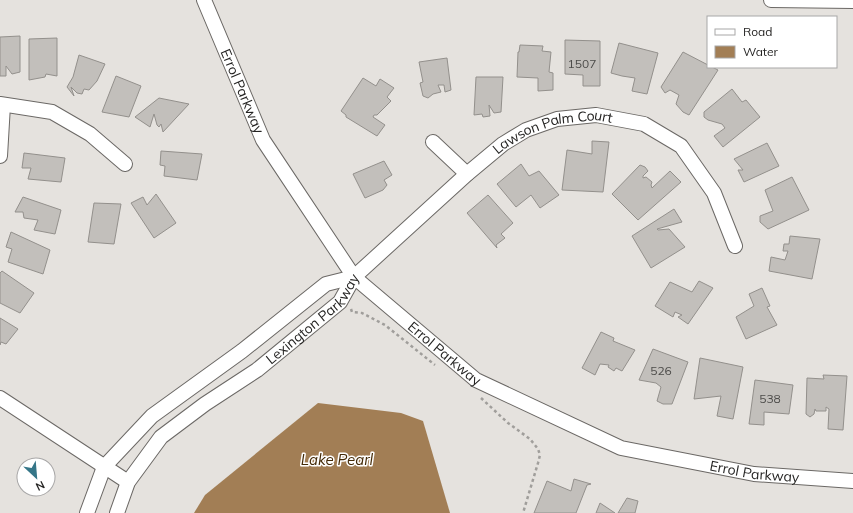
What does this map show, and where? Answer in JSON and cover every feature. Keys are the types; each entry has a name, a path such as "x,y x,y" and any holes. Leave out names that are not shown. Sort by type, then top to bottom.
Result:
{"street":[{"name":"Errol Parkway","path":"204,0 263,140 354,277 476,380 621,448 754,474 853,481"},
{"path":"771,0 853,1"},
{"path":"0,156 2,104 52,112 90,134 126,164"},
{"name":"Lawson Palm Court","path":"354,277 467,174 503,144 526,130 557,119 596,115 644,124 681,146 714,193 735,246"},
{"path":"433,142 467,174"},
{"name":"Lexington Parkway","path":"87,513 104,467 152,416 242,350 326,284 354,277"},
{"name":"Lexington Parkway","path":"117,513 128,482 161,437 205,404 257,370 340,302 354,277"},
{"path":"0,398 128,482"}],"path":[{"path":"350,305 352,312 362,313 385,325 439,368"},
{"path":"480,397 508,423 530,439 538,449 540,455 523,513"}],"water":[{"name":"Lake Pearl","path":"318,403 401,413 423,421 450,513 194,513 205,495"}],"building":[{"path":"20,36 20,72 12,74 6,66 6,76 0,76 0,37"},
{"path":"57,38 57,76 46,74 45,77 29,80 29,39"},
{"path":"565,40 600,41 600,86 583,86 583,75 565,74"},
{"path":"619,43 658,53 647,94 632,91 635,78 611,73"},
{"path":"520,45 543,46 542,51 551,52 549,72 553,73 553,90 538,91 538,78 517,77 518,52"},
{"path":"683,52 707,64 707,68 714,68 718,70 689,115 683,112 676,104 679,95 670,90 665,93 661,87"},
{"path":"79,55 105,64 97,81 89,90 84,89 82,94 77,93 71,87 74,96 67,87 73,77"},
{"path":"447,58 451,90 445,92 444,85 438,85 441,92 433,94 428,98 423,96 420,83 423,82 419,62"},
{"path":"116,76 141,86 129,117 102,112"},
{"path":"476,77 503,77 501,112 494,113 489,105 490,116 483,117 482,114 474,115"},
{"path":"363,78 376,86 380,79 394,88 387,97 391,101 373,117 385,125 377,136 346,117 346,115 341,111"},
{"path":"732,89 742,102 746,100 760,117 723,147 714,136 725,128 722,124 708,120 704,117 704,112"},
{"path":"159,98 189,104 163,132 161,124 159,127 157,125 154,114 150,127 135,117"},
{"path":"592,141 609,142 603,192 562,190 567,150 592,154"},
{"path":"767,143 779,166 744,182 738,170 743,170 734,159"},
{"path":"161,151 202,154 197,180 164,176 165,166 160,165"},
{"path":"24,153 65,158 61,182 28,179 31,168 22,168"},
{"path":"384,161 392,175 384,180 387,185 383,190 365,198 353,174"},
{"path":"521,164 529,176 539,171 559,195 540,208 531,195 516,207 497,184"},
{"path":"640,165 645,167 648,171 643,178 646,177 652,182 652,188 670,171 681,182 638,220 612,194"},
{"path":"792,177 809,210 768,229 760,222 760,216 773,211 765,190"},
{"path":"156,194 176,223 154,238 131,203 143,197 147,205"},
{"path":"488,195 513,223 501,234 505,238 496,245 497,248 467,213"},
{"path":"23,197 61,210 55,234 34,230 38,220 24,218 23,212 15,212"},
{"path":"94,203 121,204 114,244 88,242"},
{"path":"674,209 682,222 657,229 669,229 685,247 651,268 632,236"},
{"path":"11,232 50,250 43,274 8,262 12,249 6,247"},
{"path":"790,236 820,239 812,279 769,271 771,257 785,260 788,251 783,251 784,244 789,244"},
{"path":"2,271 34,293 20,313 0,303 0,273"},
{"path":"699,281 713,288 688,324 678,317 682,315 675,312 673,317 655,306 670,282 692,292"},
{"path":"762,288 770,306 767,307 777,325 746,339 736,317 754,306 749,294"},
{"path":"0,318 18,329 6,344 1,342 0,345"},
{"path":"601,332 614,338 613,341 635,350 622,371 616,368 614,371 608,367 609,365 600,364 595,375 582,368"},
{"path":"653,349 688,362 672,404 663,404 657,401 661,387 656,383 639,380"},
{"path":"700,358 743,367 733,419 717,416 721,396 694,399"},
{"path":"823,375 847,376 843,430 828,429 829,409 826,407 826,411 816,411 815,409 814,414 810,417 806,414 807,378 824,379"},
{"path":"755,380 793,385 789,414 764,412 764,425 749,424"},
{"path":"574,479 591,484 587,485 576,513 534,513 547,481 571,491"},
{"path":"627,498 638,501 635,513 618,513"},
{"path":"600,503 615,513 596,513"}]}
